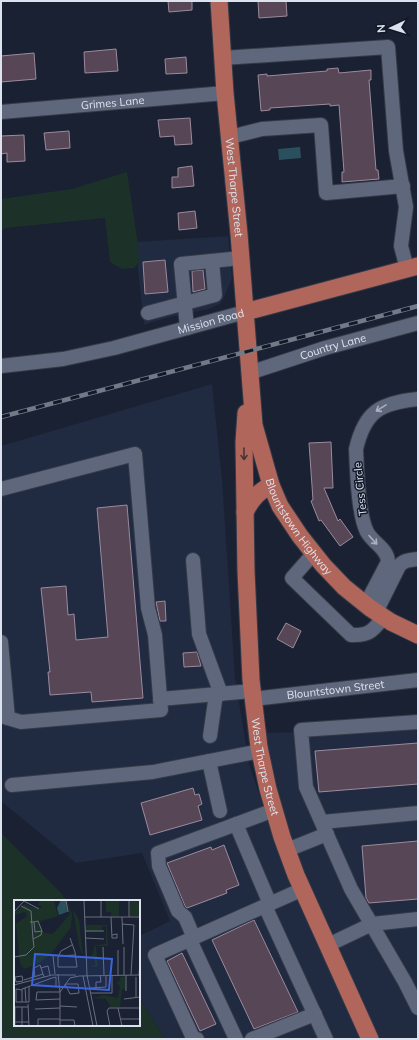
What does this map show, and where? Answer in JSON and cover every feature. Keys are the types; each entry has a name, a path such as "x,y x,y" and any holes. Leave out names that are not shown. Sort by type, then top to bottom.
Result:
{"main road":[{"name":"West Tharpe Street","path":"219,1 225,93 241,258 249,373 244,442 248,616 252,695 260,751 268,789 287,850 303,890 370,1039"},
{"name":"Mission Road","path":"245,312 412,267"},
{"name":"Blountstown Highway","path":"249,373 254,425 271,486 280,506 300,536 323,565 344,587 375,611 418,635"},
{"path":"246,512 252,499 260,491 271,486"}],"street":[{"path":"223,58 388,47 396,151 406,207 401,246 412,267"},
{"name":"Grimes Lane","path":"1,112 225,93"},
{"path":"230,137 262,129 321,125 326,193 403,186"},
{"path":"187,328 181,264 241,258"},
{"path":"148,313 215,295 212,261"},
{"name":"Mission Road","path":"1,366 63,359 114,348 245,312"},
{"name":"Country Lane","path":"249,373 325,348 418,323"},
{"name":"Tess Circle","path":"390,570 386,552 369,535 361,515 356,449 363,427 377,410 398,401 418,399"},
{"path":"1,489 135,454 148,608 155,635 161,710 21,722 5,717 1,642"},
{"path":"314,553 292,578 351,635 362,636 371,632 375,611 390,570 402,562 418,559"},
{"path":"194,560 199,634 219,694 210,736"},
{"name":"Blountstown Street","path":"160,699 219,694 252,695 418,680"},
{"path":"418,722 301,730 306,787 351,889 405,982 418,1008"},
{"path":"12,785 153,772 260,751"},
{"path":"209,761 220,811"},
{"path":"236,1039 192,939 185,917 178,911 158,866 158,853 274,810"},
{"path":"287,850 325,828 418,813"},
{"path":"236,824 267,905 326,1039"},
{"path":"197,1039 193,1038 155,956 303,890"},
{"path":"328,945 372,924 418,919"},
{"path":"252,1039 315,1014"}],"shaded area":[{"path":"300,147 301,158 279,160 278,149"},
{"path":"228,236 232,278 220,304 209,309 166,318 144,325 135,242"},
{"path":"212,384 222,479 235,677 249,764 281,858 299,905 361,1039 165,1039 140,999 140,936 170,921 142,853 76,863 1,801 1,446"},
{"path":"418,728 418,1039 379,1039 303,875 282,820 266,744 267,733"}],"green space":[{"path":"127,172 138,245 139,262 134,268 122,269 110,262 105,218 5,228 1,231 1,199 72,189"},
{"path":"1,833 66,900 14,900 14,1026 140,1026 140,999 165,1039 1,1039"}],"building":[{"path":"168,1 192,1 192,10 169,12"},
{"path":"258,1 286,1 287,16 259,18"},
{"path":"116,49 118,71 85,73 84,52"},
{"path":"34,53 36,79 1,82 1,56"},
{"path":"186,57 187,73 166,74 165,59"},
{"path":"338,68 339,73 371,70 371,80 369,80 376,170 378,170 379,179 342,182 342,172 344,172 339,105 330,106 330,104 270,108 270,110 261,111 258,75 267,74 267,76 327,71 327,69"},
{"path":"190,118 192,144 175,145 174,136 160,137 158,120"},
{"path":"69,131 70,148 46,150 44,133"},
{"path":"24,135 25,161 7,162 7,153 1,154 1,136"},
{"path":"192,166 194,186 172,188 172,177 178,177 178,168"},
{"path":"195,211 197,228 179,230 178,213"},
{"path":"165,260 168,292 145,294 143,262"},
{"path":"203,270 205,289 193,292 192,271"},
{"path":"331,442 333,488 324,488 338,521 340,519 353,537 340,546 321,520 319,521 311,501 313,500 309,443"},
{"path":"127,505 143,698 92,702 91,692 50,695 48,672 50,672 41,588 66,586 68,615 74,614 76,640 108,637 97,508"},
{"path":"165,601 166,621 160,621 156,602"},
{"path":"286,623 301,631 293,648 277,639"},
{"path":"197,652 201,666 184,667 183,653"},
{"path":"418,743 418,784 319,792 315,751"},
{"path":"193,788 195,795 199,794 202,804 198,806 202,820 150,835 141,803"},
{"path":"418,841 418,899 369,903 366,898 362,846"},
{"path":"224,845 239,885 226,890 227,893 187,908 167,863 211,847 212,850"},
{"path":"254,920 298,1012 254,1029 212,940"},
{"path":"182,953 216,1024 200,1031 167,961"}],"railway":[{"path":"1,417 418,306"}]}
